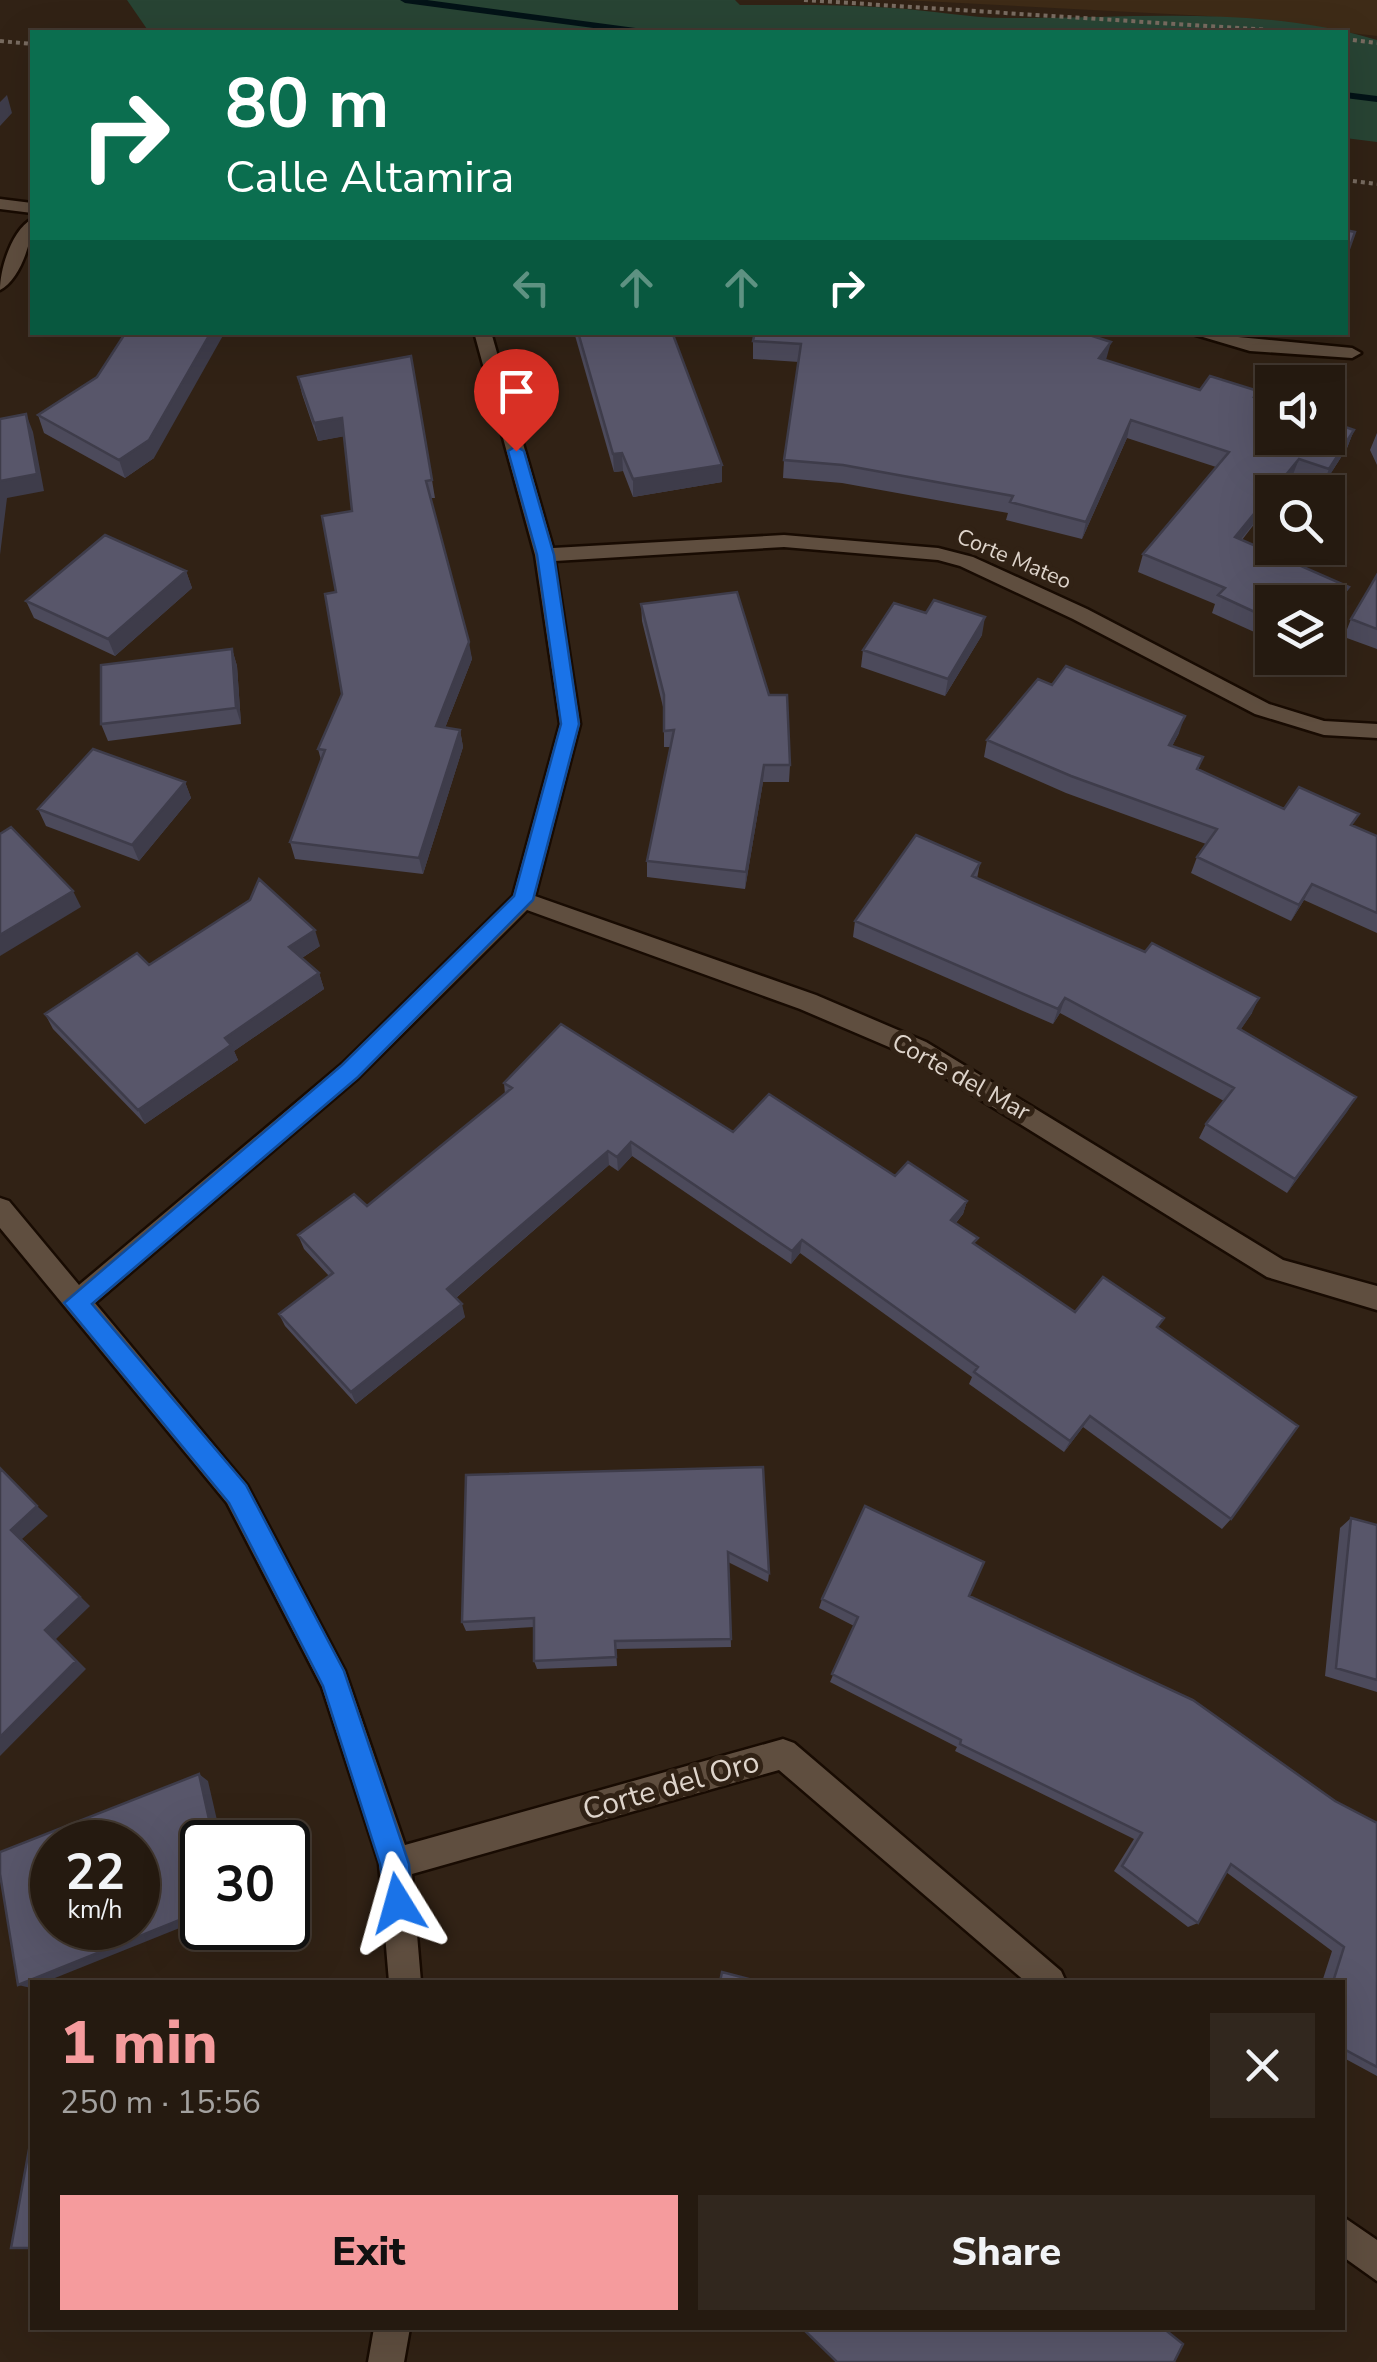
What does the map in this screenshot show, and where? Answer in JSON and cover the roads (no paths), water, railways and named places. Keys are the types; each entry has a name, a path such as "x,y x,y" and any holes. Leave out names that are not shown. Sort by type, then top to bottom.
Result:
{"street":[{"path":"0,204 30,208"},
{"path":"0,285 30,228"},
{"path":"76,1303 350,1071 523,900 570,724 545,555 483,335"},
{"path":"1206,335 1250,346 1352,353"},
{"name":"Corte Mateo","path":"545,555 784,541 938,554 966,561 1080,614 1262,708 1324,728 1377,730"},
{"name":"Corte del Mar","path":"523,900 808,1002 918,1049 1276,1269 1377,1298"},
{"path":"0,1209 238,1494 335,1681 394,1864 405,1980"},
{"name":"Corte del Oro","path":"394,1864 783,1754 1048,1980"},
{"path":"1345,2235 1377,2262"},
{"path":"386,2362 392,2330"}],"waterway":[{"path":"405,0 628,30"},
{"path":"1348,95 1377,99"}]}
